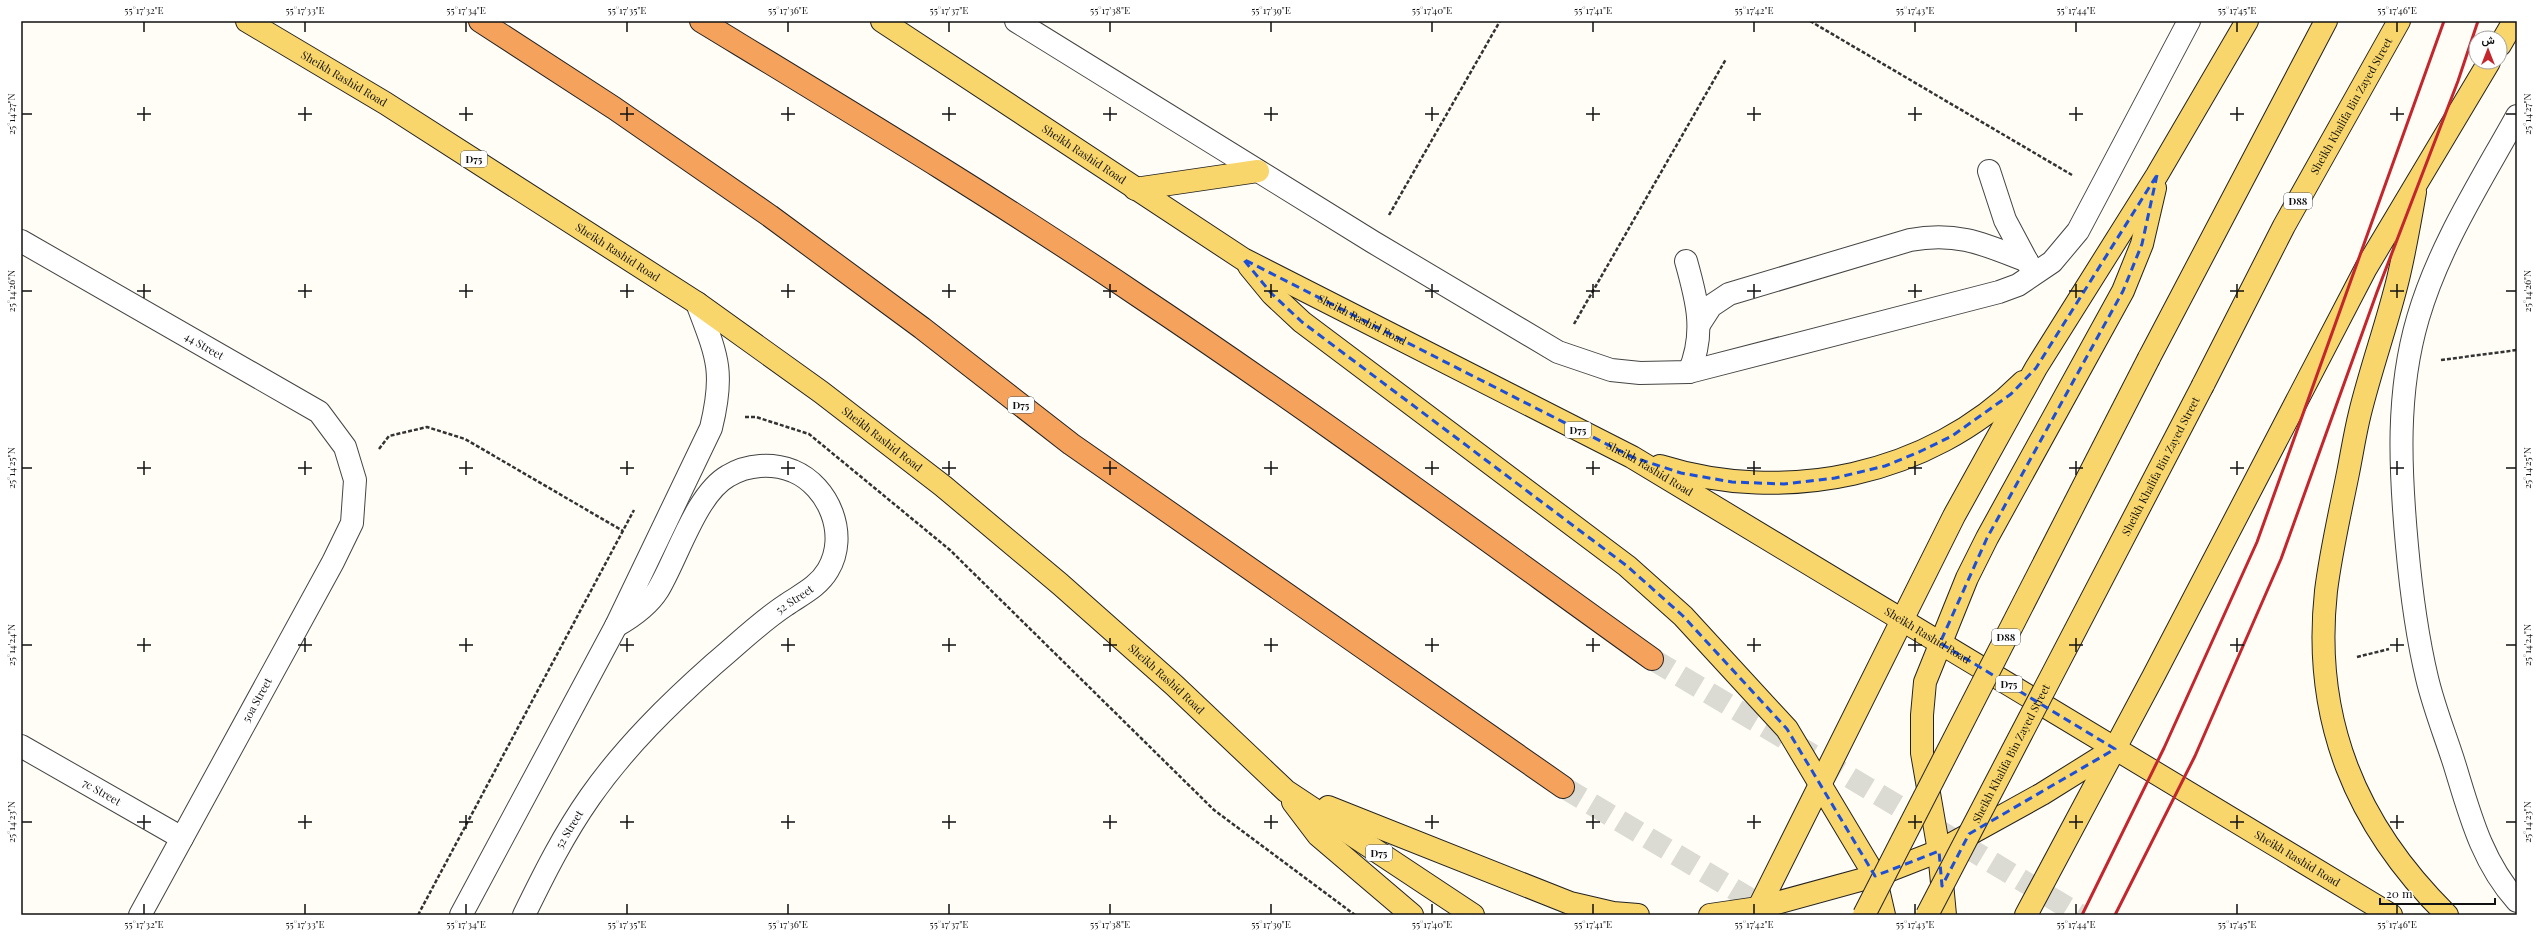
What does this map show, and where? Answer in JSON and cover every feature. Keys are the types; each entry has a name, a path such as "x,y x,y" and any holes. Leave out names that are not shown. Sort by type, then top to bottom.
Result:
{"highway":[{"name":"D75","path":"480,21 614,108 770,216 922,328 1071,444 1562,787"},
{"path":"701,21 996,202 1146,301 1290,399 1652,659"}],"main road":[{"name":"Sheikh Rashid Road","path":"247,21 385,103 698,303 822,392 943,486 1042,569 1174,685 1286,791 1473,915"},
{"name":"Sheikh Rashid Road","path":"882,21 1243,259 1632,457 2391,915"},
{"path":"1757,911 1931,559 2036,368 2157,175 2247,21"},
{"name":"D88","path":"1864,915 2149,358 2326,21"},
{"name":"Sheikh Khalifa Bin Zayed Street","path":"1927,915 2284,226 2399,21"},
{"path":"2508,31 2514,21"},
{"path":"2026,915 2366,268 2416,181 2484,70"},
{"path":"1135,189 1258,171"},
{"path":"1945,915 1938,851 1922,753 1922,715 1925,682 1967,578 1987,538 2123,290 2142,244 2157,175"},
{"path":"2416,181 2398,280 2360,414 2334,534 2326,593 2325,665 2328,700 2341,749 2358,795 2381,838 2406,872 2447,915"},
{"path":"1243,259 1272,294 1302,322 1627,566 1683,616 1787,729 1819,785 1875,876 1884,915"},
{"path":"1632,457 1681,473 1732,482 1784,484 1835,478 1885,466 1952,436 2011,394 2036,368"},
{"path":"1710,915 1757,911 1875,876 1938,851 2042,794 2115,748"},
{"path":"1286,791 1318,834 1412,915"},
{"path":"1286,791 1570,903 1614,913 1638,915"}],"street":[{"path":"1016,21 1373,242 1558,352 1611,370 1640,373 1689,372 1999,292 2031,267 2052,262 2078,231 2100,192 2189,21"},
{"path":"2517,116 2454,230 2433,273 2418,319 2407,365 2400,438 2411,585 2427,678 2473,828 2490,865 2517,901"},
{"path":"1989,171 2005,220 2031,267"},
{"path":"1700,323 1711,306 1729,294 1921,237 1960,237 1977,241 2031,267"},
{"name":"44 Street","path":"21,241 319,412 345,447 355,480"},
{"path":"1686,261 1699,310 1700,323 1698,347 1689,372"},
{"path":"461,915 616,626 711,428 718,399 717,357 698,303"},
{"name":"52 Street","path":"524,915 552,858 590,797 634,741 685,690 757,628 786,605 811,590 828,570 836,544 836,531 835,518 823,494 804,476 779,466 752,466 728,476 713,489 697,513 658,591 632,617 616,626"},
{"name":"50a Street","path":"140,915 333,562 352,523 355,480"},
{"name":"7c Street","path":"21,746 182,838"}],"path":[{"path":"1373,242 1500,21"},
{"path":"1810,21 2100,192"},
{"path":"1558,352 1726,59"},
{"path":"2407,365 2517,350"},
{"path":"737,417 756,417 809,434 950,550 1214,810 1355,915"},
{"path":"355,480 389,436 428,428 465,439 623,531"},
{"path":"418,915 638,503"},
{"path":"2325,665 2421,641"}],"highlighted area":[{"path":"2157,175 2142,244 2123,291 1987,538 1940,643 2115,749 1969,834 1942,886 1939,851 1875,876 1787,729 1683,616 1627,566 1302,322 1272,294 1243,259 1632,457 1681,473 1732,482 1784,484 1835,478 1885,466 1952,436 2011,394 2036,368"}],"tunnel":[{"path":"1652,659 2080,915"},
{"path":"1563,787 1777,915"}],"railway":[{"path":"2082,915 2164,748 2257,542 2444,21"},
{"path":"2115,915 2195,756 2281,559 2377,292 2458,81 2478,21"}]}
